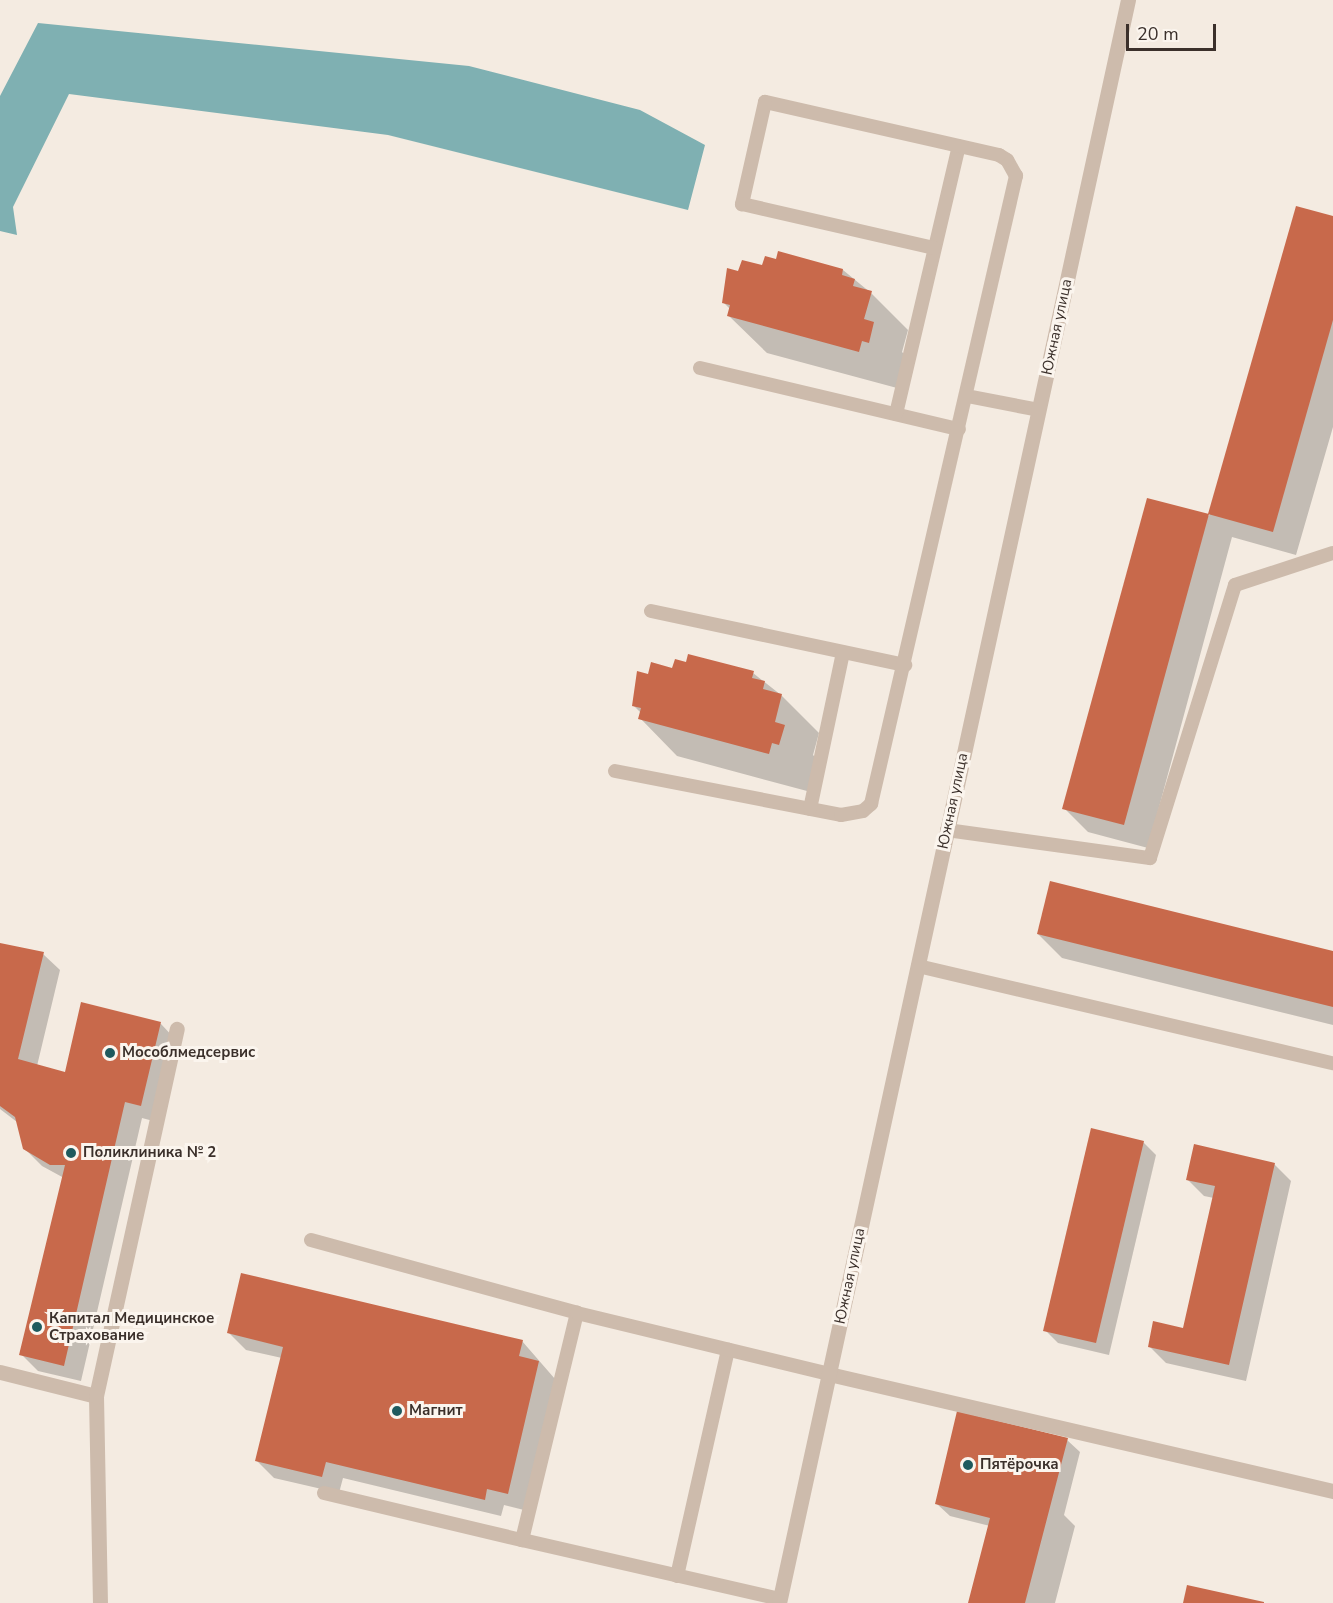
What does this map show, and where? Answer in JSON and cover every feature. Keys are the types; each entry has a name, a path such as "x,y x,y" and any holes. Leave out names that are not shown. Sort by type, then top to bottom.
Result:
{"street":[{"name":"Южная улица","path":"780,1601 1128,0"},
{"path":"100,1603 96,1396 177,1029"},
{"path":"0,1372 96,1396"},
{"path":"829,1374 1333,1491"}],"lane":[{"path":"615,771 810,809 853,814 871,804 905,665 1016,176 1007,160 999,155 765,102 742,204 934,248"},
{"path":"896,414 959,146"},
{"path":"700,368 959,429"},
{"path":"967,396 1039,410"},
{"path":"947,830 1150,858 1235,585 1333,553"},
{"path":"651,611 905,665"},
{"path":"810,809 843,652"},
{"path":"918,966 1333,1063"},
{"path":"311,1240 577,1313 829,1374"},
{"path":"522,1540 577,1313"},
{"path":"677,1576 728,1350"},
{"path":"324,1493 780,1601"}],"water":[{"path":"38,23 469,66 640,110 705,145 688,210 388,135 69,94 13,207 17,235 0,231 0,96"}],"building":[{"path":"1296,206 1333,216 1333,320 1273,532 1208,514"},
{"path":"778,251 843,269 842,275 855,279 853,286 872,291 864,319 874,322 869,343 862,341 859,352 727,316 730,305 722,303 727,268 738,271 742,260 762,265 765,256 776,259"},
{"path":"1147,498 1209,514 1124,825 1062,809"},
{"path":"688,654 754,671 752,678 765,681 763,689 782,694 775,722 785,725 779,745 772,743 769,754 638,719 641,708 632,706 637,671 648,674 651,662 672,668 675,659 686,662"},
{"path":"1050,881 1333,951 1333,1007 1037,934"},
{"name":"Поликлиника № 2","path":"0,943 44,952 18,1059 65,1072 81,1002 161,1022 141,1106 125,1102 64,1366 19,1355 65,1165 50,1165 23,1149 15,1117 0,1106"},
{"path":"1091,1128 1144,1141 1096,1343 1043,1331"},
{"path":"1194,1144 1275,1163 1229,1365 1148,1347 1153,1321 1183,1328 1215,1186 1186,1180"},
{"name":"Магнит","path":"241,1273 523,1340 519,1356 539,1361 508,1494 487,1489 485,1500 326,1462 322,1477 255,1461 283,1347 227,1333"},
{"path":"957,1411 1068,1438 1025,1603 968,1603 990,1518 935,1504"},
{"path":"1187,1585 1264,1602 1264,1603 1183,1603"}],"place":[{"name":"Мособлмедсервис","path":"110,1053"},
{"name":"Поликлиника № 2","path":"71,1153"},
{"name":"Капитал Медицинское Страхование","path":"37,1327"},
{"name":"Магнит","path":"397,1411"},
{"name":"Пятёрочка","path":"968,1465"}]}
